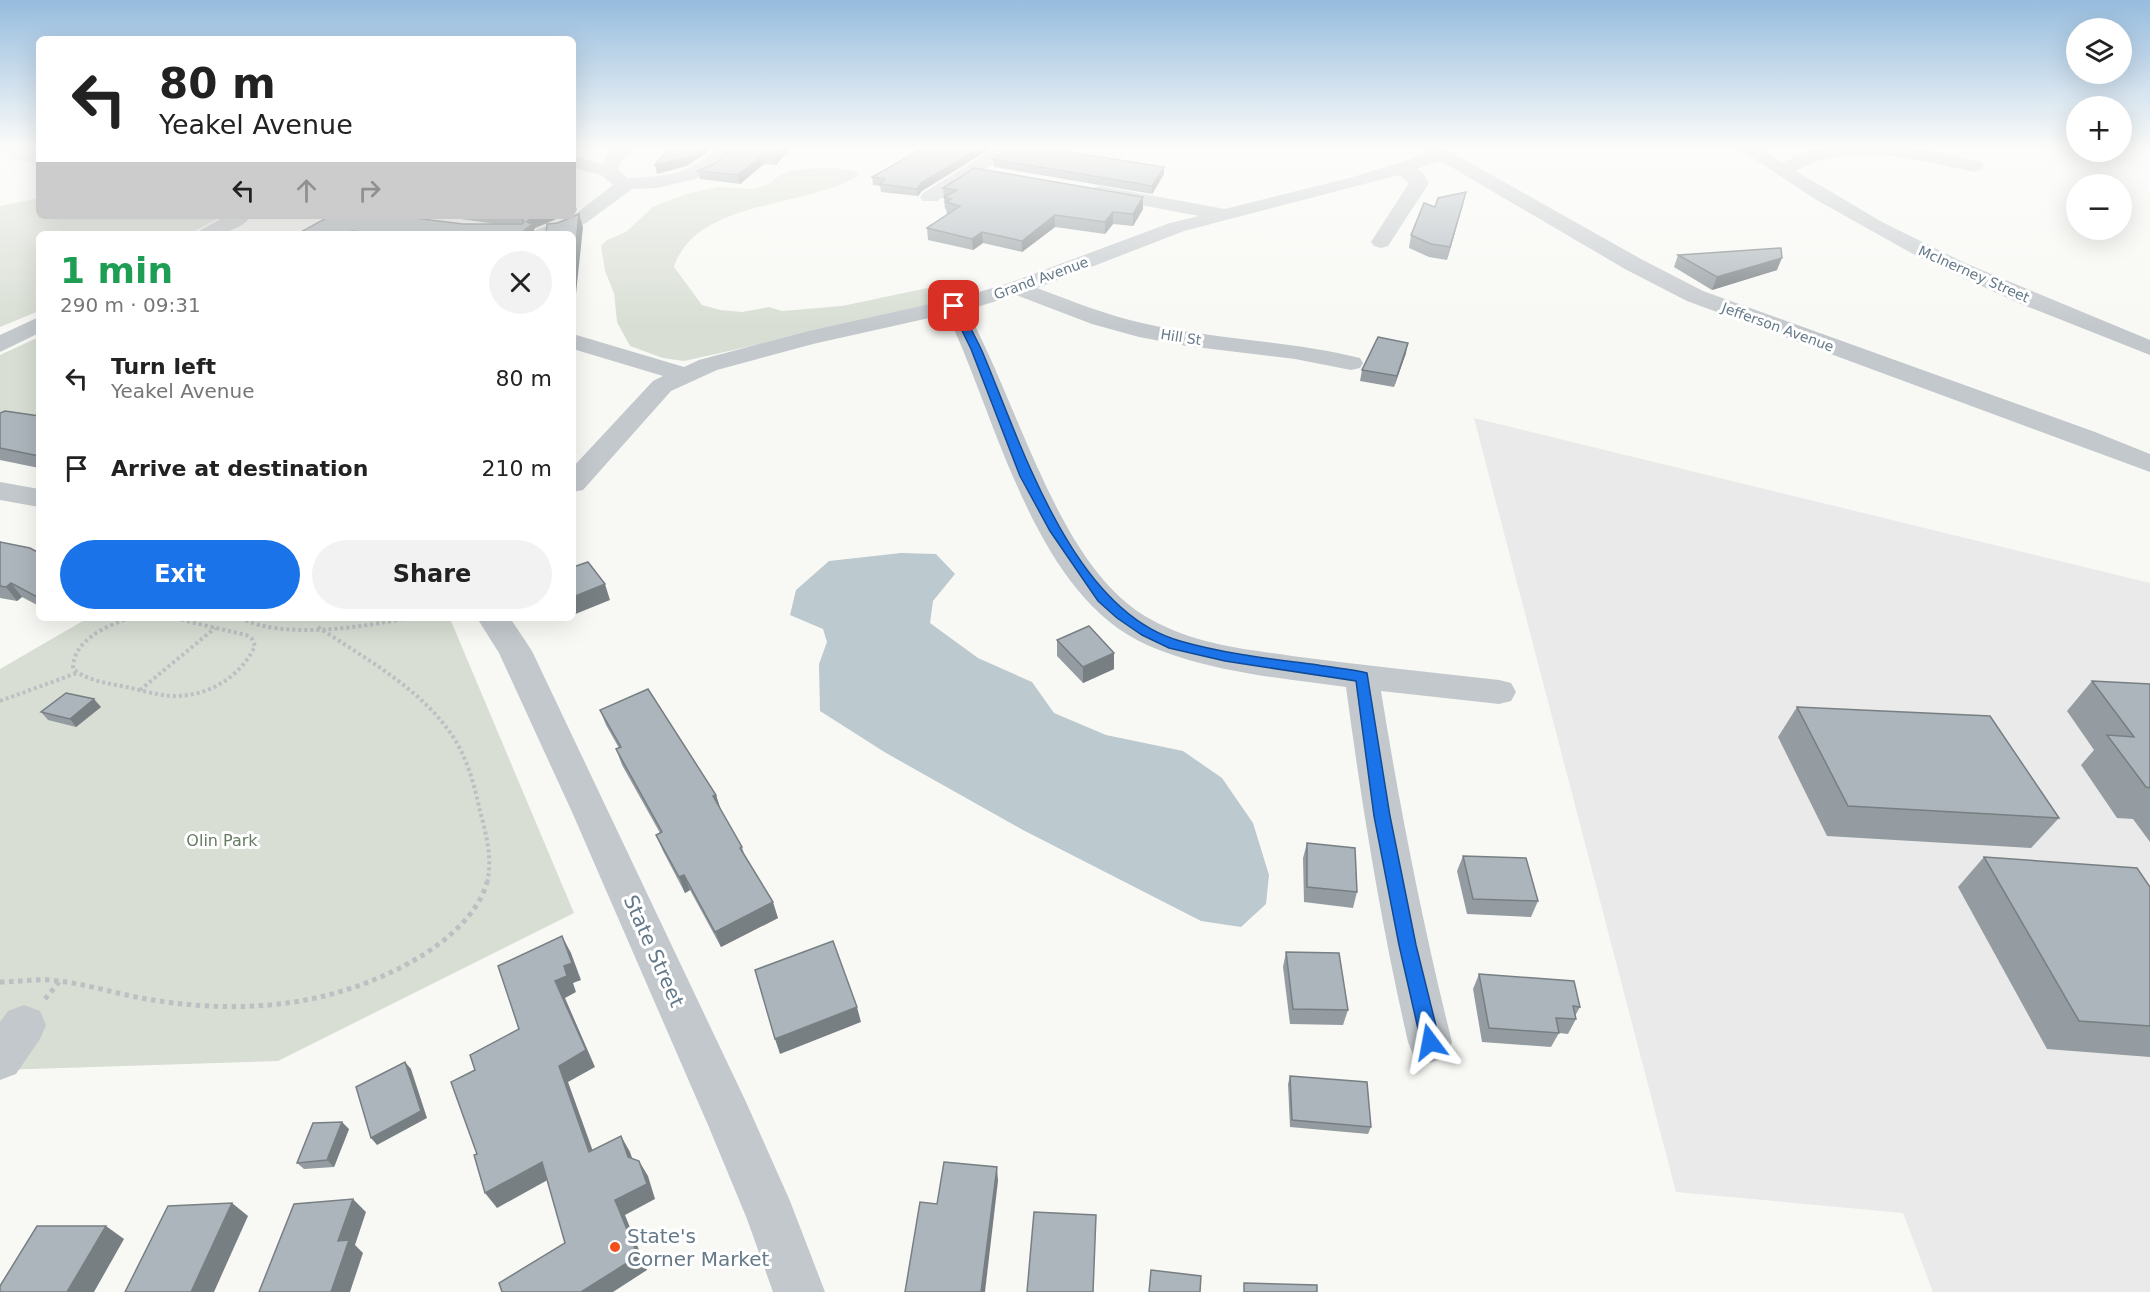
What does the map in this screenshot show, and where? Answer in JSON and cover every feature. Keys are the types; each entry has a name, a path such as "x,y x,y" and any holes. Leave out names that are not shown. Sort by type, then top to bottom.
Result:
{"street":[{"path":"550,231 586,215 598,206"},
{"path":"1179,206 1223,214"},
{"name":"Grand Avenue","path":"576,481 662,386 684,375 738,355 954,306 1017,288 1153,235 1257,206"},
{"path":"1381,242 1404,206"},
{"name":"Jefferson Avenue","path":"1532,206 1633,264 1695,296 2085,438 2150,464"},
{"name":"McInerney Street","path":"1841,206 1958,269 2150,348"},
{"path":"214,231 236,219"},
{"name":"Hill St","path":"1017,288 1100,319 1139,330 1187,339 1295,352 1351,363"},
{"path":"954,306 976,349 1026,476 1056,531 1102,598 1146,632 1174,645 1225,656 1362,677 1499,692"},
{"path":"0,345 36,326"},
{"path":"576,342 684,375"},
{"path":"0,490 36,497"},
{"name":"State Street","path":"495,621 515,651 591,812 729,1118 772,1219 799,1292"},
{"path":"1362,677 1382,816 1407,945 1430,1042"}],"path":[{"path":"124,621 95,635 77,650 71,664 77,673 96,681 170,696 203,691 227,680 246,663 255,646 252,639 239,632 188,621"},
{"path":"245,621 253,626"},
{"path":"239,632 253,626 349,627 389,621"},
{"path":"140,690 215,627"},
{"path":"0,982 50,980 153,1000 210,1007 283,1005 337,993 396,970 434,950 468,918 487,884 487,839 474,782 453,736 432,710 398,682 318,627"},
{"path":"0,701 77,673"}],"shaded area":[{"path":"1474,418 2150,583 2150,1292 1933,1292 1903,1213 1676,1192"},
{"path":"901,553 936,554 955,574 933,601 930,623 978,658 1032,682 1054,713 1106,735 1183,751 1222,778 1253,823 1269,875 1266,904 1241,927 1201,921 1023,830 886,753 820,711 819,664 827,642 823,629 790,615 796,590 829,561"}],"green space":[{"path":"0,206 36,206 36,219 217,219 195,231 36,231 36,312 0,327"},
{"path":"763,206 729,217 705,229 686,245 674,267 702,305 720,310 742,312 769,307 782,311 842,306 956,282 969,286 968,294 913,310 684,361 663,358 630,346 617,322 614,293 605,271 601,246 607,240 626,232 653,207"},
{"path":"36,338 36,415 19,418 0,426 0,355"},
{"name":"Olin Park","path":"83,621 451,621 574,913 278,1061 0,1070 0,669"}],"building":[{"path":"960,206 1138,206 1133,214 1113,212 1105,222 1055,215 1022,241 982,232 972,239 927,228"},
{"path":"1423,206 1462,206 1450,247 1431,244 1411,235"},
{"path":"579,214 576,243 576,231 546,231 547,224 576,219 576,215"},
{"path":"325,219 422,219 463,224 522,224 524,222 522,219 530,219 527,222 532,224 524,231 303,231"},
{"path":"1781,248 1782,258 1717,277 1678,255"},
{"path":"1378,337 1408,343 1397,376 1362,370"},
{"path":"5,411 36,416 36,455 0,448 0,413"},
{"path":"0,542 36,551 36,596 11,583 6,587 0,586"},
{"path":"588,562 605,584 576,596 576,566"},
{"path":"1089,626 1114,653 1083,667 1057,640"},
{"path":"2092,681 2150,684 2150,788 2146,787 2107,735 2134,737"},
{"path":"648,689 716,795 713,796 742,847 740,848 773,902 715,932 684,875 679,877 656,835 662,832 616,749 621,747 600,710"},
{"path":"66,693 94,699 70,719 41,712"},
{"path":"1797,707 1990,716 2059,818 1848,806"},
{"path":"1307,843 1355,848 1357,892 1307,887"},
{"path":"1463,856 1526,858 1538,901 1473,899"},
{"path":"1984,857 2137,868 2150,887 2150,1026 2079,1021"},
{"path":"562,936 572,963 564,966 567,976 555,981 586,1050 559,1066 589,1152 621,1136 628,1157 639,1161 647,1184 615,1200 638,1256 581,1292 502,1292 499,1283 565,1243 542,1162 485,1193 474,1155 477,1154 451,1082 475,1070 470,1055 519,1029 498,966"},
{"path":"833,941 857,1007 775,1039 755,970"},
{"path":"1286,952 1339,953 1348,1010 1293,1009"},
{"path":"1479,974 1574,981 1580,1007 1573,1006 1576,1019 1556,1018 1559,1033 1489,1028"},
{"path":"405,1062 421,1111 371,1138 356,1087"},
{"path":"1290,1076 1367,1082 1371,1127 1292,1120"},
{"path":"342,1122 327,1160 297,1163 313,1123"},
{"path":"944,1162 997,1167 981,1292 905,1292 920,1202 937,1204"},
{"path":"353,1199 338,1241 349,1240 331,1292 259,1292 294,1204"},
{"path":"232,1203 191,1292 125,1292 168,1206"},
{"path":"1034,1212 1096,1215 1093,1292 1027,1292"},
{"path":"37,1226 106,1226 67,1292 0,1292 0,1286"},
{"path":"1151,1270 1201,1276 1200,1292 1149,1292"},
{"path":"1244,1283 1317,1285 1317,1292 1244,1292"}],"place":[{"name":"State's Corner Market","path":"615,1247"}],"route":[{"path":"954,306 976,349 1026,476 1056,531 1102,598 1146,632 1174,645 1225,656 1362,677 1382,816 1407,945 1430,1042"}]}
